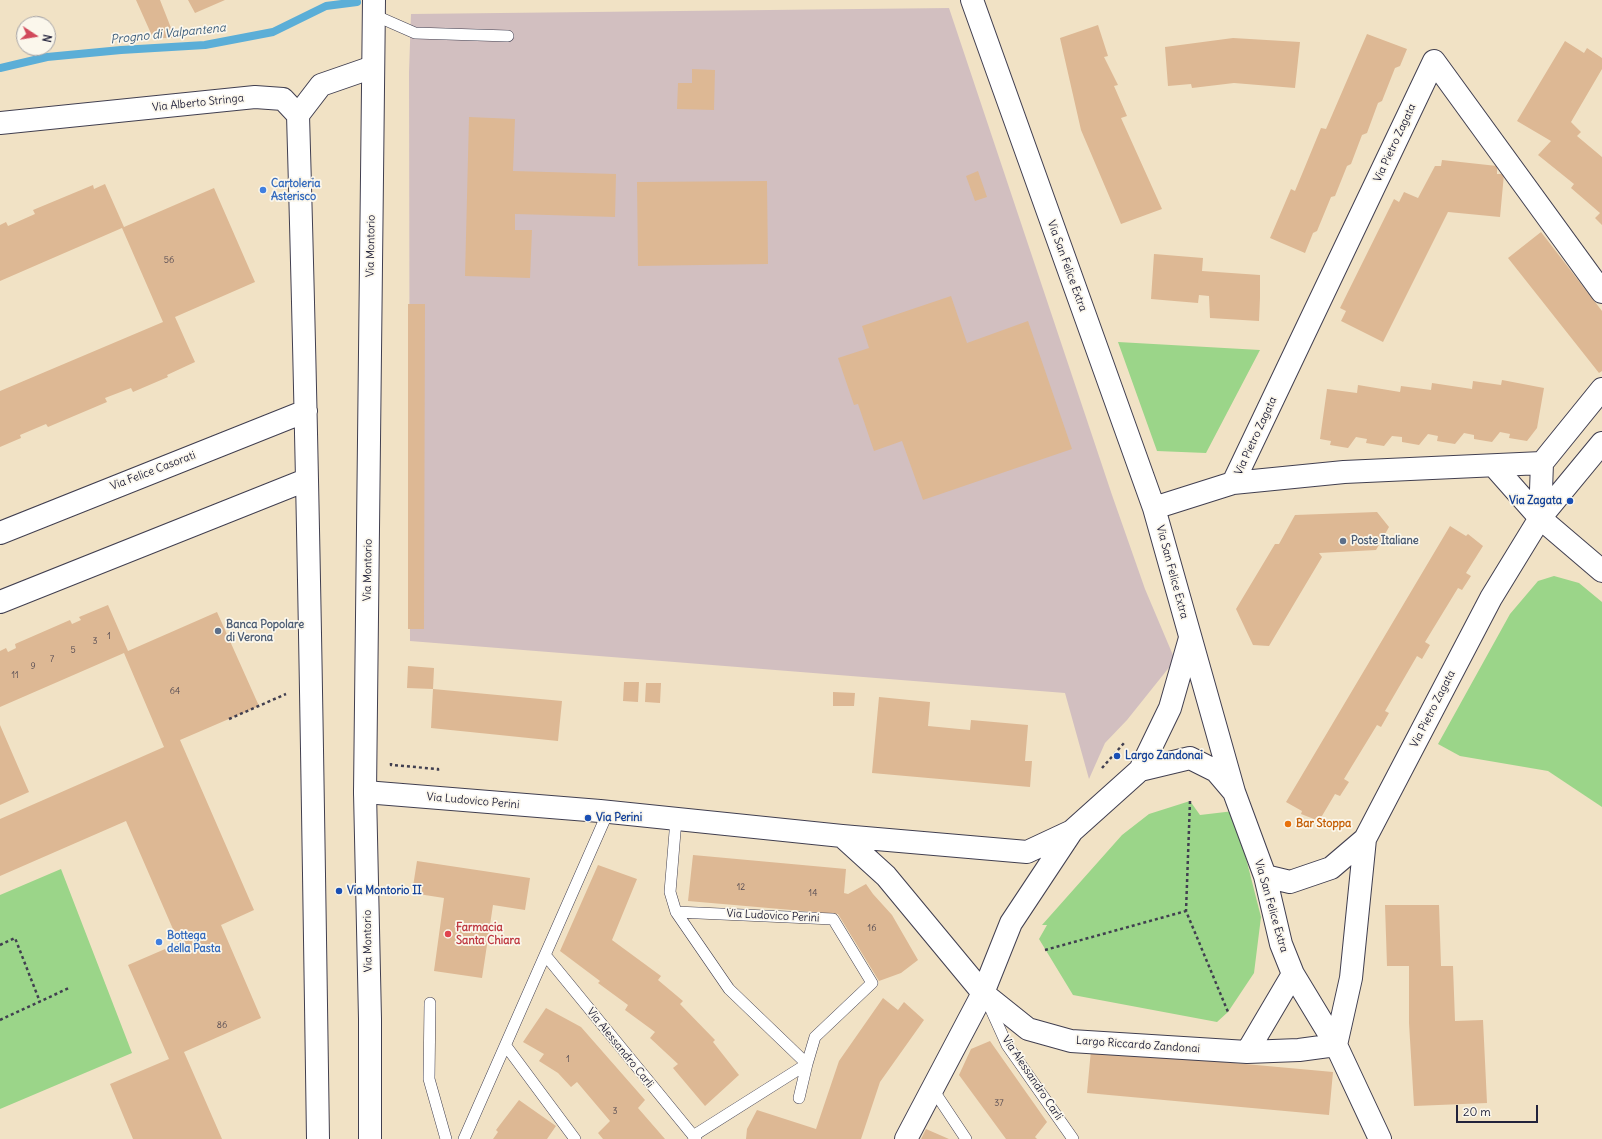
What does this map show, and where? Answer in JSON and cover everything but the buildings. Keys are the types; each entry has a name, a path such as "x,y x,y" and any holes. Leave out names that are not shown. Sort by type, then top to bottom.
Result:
{"street":[{"name":"Via San Felice Extra","path":"973,5 1154,508 1234,792 1265,876 1281,944 1292,974 1336,1045 1380,1139"},
{"name":"Via Montorio","path":"370,1139 370,1019 365,792 374,8"},
{"name":"Via Pietro Zagata","path":"1233,483 1434,62 1602,292"},
{"path":"318,1139 306,411 298,115 321,85 373,67"},
{"name":"Via Alberto Stringa","path":"0,123 255,97 283,99 298,115"},
{"path":"1542,463 1602,389"},
{"name":"Via Felice Casorati","path":"0,533 306,411"},
{"name":"Via Pietro Zagata","path":"1336,1045 1351,978 1365,839 1491,598 1540,518 1602,443"},
{"name":"Via Pietro Zagata","path":"1154,508 1233,483 1344,472 1542,463 1540,518"},
{"path":"1494,466 1540,518 1602,571"},
{"path":"0,602 306,480"},
{"path":"906,1139 983,993 1011,923 1072,830 1140,770 1170,708 1190,638"},
{"path":"1140,770 1190,758 1216,771 1234,792"},
{"name":"Via Ludovico Perini","path":"365,792 608,812 842,836 1027,852 1072,830"},
{"path":"842,836 886,876 983,993"},
{"name":"Via Pietro Zagata","path":"1265,876 1290,882 1331,868 1365,839"},
{"path":"1247,1052 1292,974"},
{"name":"Largo Riccardo Zandonai","path":"983,993 1028,1029 1071,1041 1247,1052 1299,1050 1336,1045"}],"lane":[{"path":"374,8 415,33 508,36"},
{"path":"464,1139 546,956 608,812"},
{"path":"676,820 670,892 676,912 729,989 807,1064 694,1137"},
{"name":"Via Ludovico Perini","path":"676,912 834,919 872,983 814,1037 799,1098"},
{"name":"Via Alessandro Carli","path":"546,956 694,1137"},
{"name":"Via Alessandro Carli","path":"983,993 1007,1045 1073,1139"},
{"path":"430,1003 429,1079 446,1139"},
{"path":"506,1046 575,1139"},
{"path":"932,1088 966,1139"}],"path":[{"path":"1099,771 1124,742"},
{"path":"1190,801 1186,911 1228,1012"},
{"path":"1045,950 1186,911"},
{"path":"0,945 15,938 40,1002"},
{"path":"0,1020 69,988"}],"shaded area":[{"path":"949,8 1112,495 1145,589 1175,660 1127,720 1105,743 1089,779 1065,693 410,641 409,72 411,14"}],"green space":[{"path":"1118,342 1260,350 1206,453 1157,451"},
{"path":"1554,576 1579,583 1602,602 1602,807 1548,771 1460,756 1438,744 1510,614 1538,581"},
{"path":"1190,801 1200,815 1234,811 1261,917 1254,973 1228,1012 1217,1022 1073,995 1039,939 1047,925 1042,925 1122,835 1149,814"},
{"path":"61,869 132,1053 0,1109 0,895"}],"waterway":[{"name":"Progno di Valpantena","path":"0,68 47,57 121,50 205,45 273,32 326,6 357,2"}],"place":[{"name":"Cartoleria Asterisco","path":"263,190"},
{"name":"Via Zagata","path":"1570,501"},
{"name":"Poste Italiane","path":"1343,541"},
{"name":"Banca Popolare di Verona","path":"218,631"},
{"name":"Largo Zandonai","path":"1117,756"},
{"name":"Via Perini","path":"588,818"},
{"name":"Bar Stoppa","path":"1288,824"},
{"name":"Via Montorio II","path":"339,891"},
{"name":"Farmacia Santa Chiara","path":"448,934"},
{"name":"Bottega della Pasta","path":"159,942"}]}
